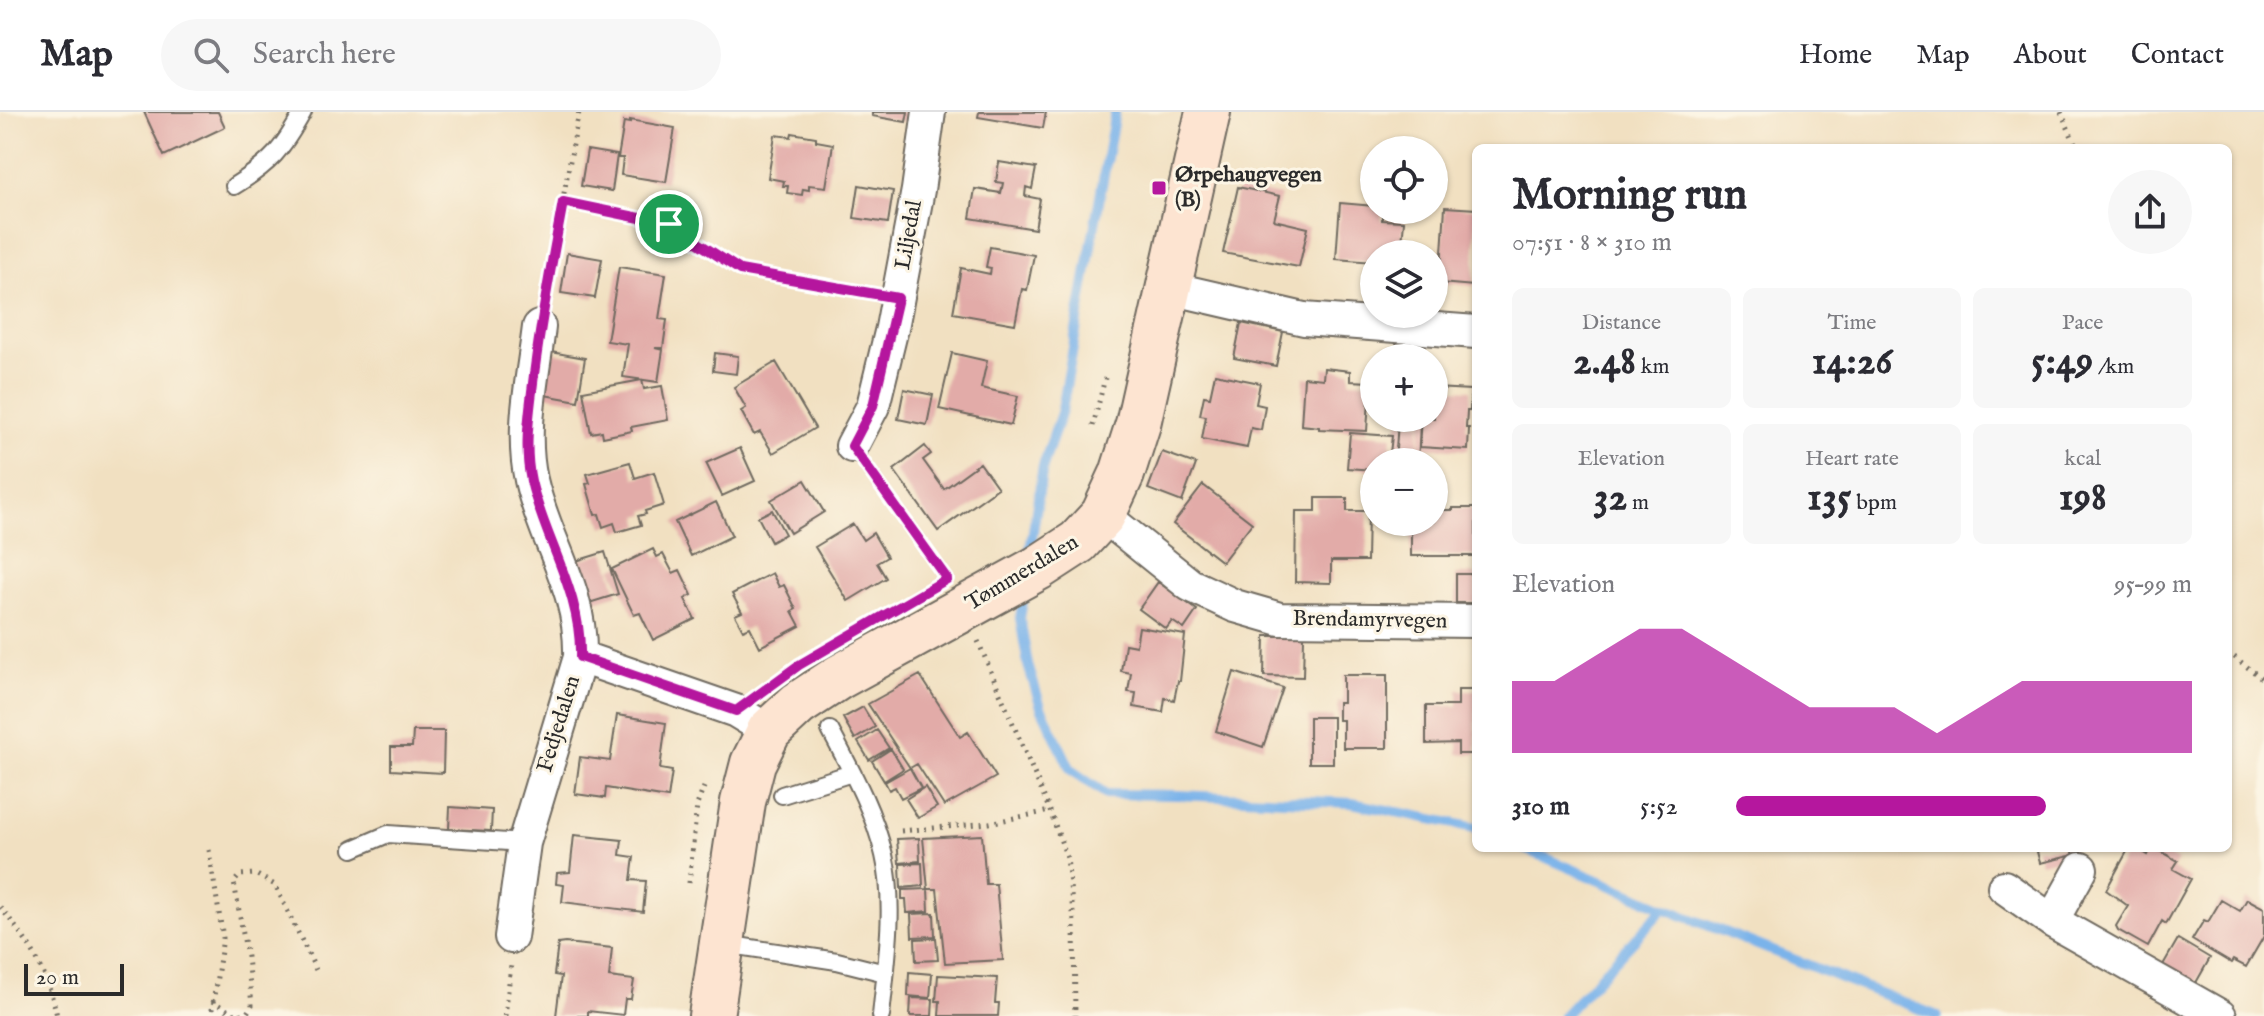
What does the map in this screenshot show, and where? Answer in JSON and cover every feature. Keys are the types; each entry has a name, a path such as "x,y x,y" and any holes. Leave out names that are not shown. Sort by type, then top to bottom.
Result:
{"street":[{"name":"Liljedal","path":"852,446 873,406 898,298 929,112"},
{"name":"Tømmerdalen","path":"711,1016 743,802 753,763 769,731 798,704 839,677 1068,549 1103,515 1122,474 1138,424 1208,112"},
{"path":"1170,288 1304,319 1472,332"},
{"name":"Fedjedalen","path":"511,937 524,843 580,657 581,631 573,595 532,482 526,443 539,327"},
{"name":"Brendamyrvegen","path":"1103,515 1190,585 1235,606 1280,619 1472,621"},
{"path":"580,657 736,711 769,731"},
{"path":"2052,921 2081,869"},
{"path":"2004,887 2052,921 2220,1016"}],"lane":[{"path":"234,186 264,168 288,138 303,112"},
{"path":"830,730 879,834 885,859 888,890 881,1016"},
{"path":"782,795 852,773"},
{"path":"353,849 388,834 524,843"},
{"path":"723,943 837,961 885,973"}],"path":[{"path":"539,327 579,112"},
{"path":"2061,112 2075,144"},
{"path":"563,202 669,224 740,270 898,298"},
{"path":"1093,429 1107,371"},
{"path":"852,446 947,579"},
{"path":"974,634 1067,858 1074,922 1075,1016"},
{"path":"2232,655 2264,680"},
{"path":"689,883 697,805 708,779"},
{"path":"879,834 989,823 1050,811"},
{"path":"209,850 223,938 211,1016"},
{"path":"212,1001 236,1015 247,1013 252,1005 234,882 240,875 255,874 275,885 316,970"},
{"path":"0,907 20,931 49,980 57,1016"},
{"path":"505,1016 511,937"}],"building":[{"path":"144,112 218,112 225,127 164,156"},
{"path":"872,112 908,112 906,122 872,116"},
{"path":"979,112 1046,112 1043,128 978,117"},
{"path":"630,120 675,128 666,182 621,175 623,158 618,158 624,122 630,123"},
{"path":"792,133 833,144 826,187 809,185 809,190 803,189 802,195 787,193 788,186 783,186 784,181 768,178 775,135 791,137"},
{"path":"587,150 617,155 612,191 581,186"},
{"path":"999,162 1036,168 1032,189 1026,187 1025,196 1040,199 1035,229 970,218 975,189 1001,193 1003,183 996,182"},
{"path":"859,185 893,191 888,223 854,218"},
{"path":"1238,187 1280,196 1274,220 1308,228 1299,267 1223,253"},
{"path":"1340,203 1360,205 1360,224 1404,224 1402,240 1360,240 1360,261 1336,259"},
{"path":"1448,207 1472,209 1472,286 1448,284 1448,240 1443,240 1444,224 1448,224"},
{"path":"990,247 1034,255 1027,290 1022,289 1015,324 953,313 961,268 990,274 991,268 986,267"},
{"path":"567,253 602,259 595,298 561,293"},
{"path":"619,267 666,274 659,319 667,320 663,348 655,348 663,350 658,382 623,377 628,344 607,341"},
{"path":"1241,323 1283,332 1276,366 1234,358"},
{"path":"551,352 585,358 578,401 544,395"},
{"path":"715,353 738,356 736,374 713,371"},
{"path":"952,353 987,361 981,388 1018,396 1011,425 939,409"},
{"path":"776,362 815,428 773,453 760,432 754,435 741,411 746,408 734,387"},
{"path":"1324,368 1350,371 1350,381 1360,382 1360,431 1301,425 1304,377 1323,379"},
{"path":"1215,374 1260,383 1256,404 1265,406 1261,430 1251,428 1247,448 1202,439 1206,416 1200,415 1204,396 1210,397"},
{"path":"642,380 644,389 662,386 668,420 631,427 632,431 603,437 602,431 591,433 583,391"},
{"path":"904,389 933,395 927,425 898,419"},
{"path":"1448,389 1471,390 1466,428 1469,428 1468,450 1420,447 1421,432 1448,432"},
{"path":"1397,432 1420,432 1419,448 1396,448"},
{"path":"1350,433 1392,436 1391,448 1360,448 1360,469 1347,468"},
{"path":"925,446 931,454 923,460 944,489 980,463 998,488 938,531 894,470"},
{"path":"740,448 755,481 722,496 706,463"},
{"path":"1162,452 1196,464 1182,502 1148,489"},
{"path":"630,462 635,478 654,472 664,505 638,516 641,525 617,532 614,523 603,527 599,514 595,515 586,484 590,483 587,474"},
{"path":"805,480 824,512 790,533 771,500"},
{"path":"1203,485 1252,523 1222,562 1173,524"},
{"path":"1316,498 1347,498 1347,511 1360,511 1360,536 1368,536 1367,561 1331,561 1331,583 1295,582 1296,511 1316,511"},
{"path":"716,502 732,536 691,556 675,522"},
{"path":"1472,508 1472,556 1411,556 1411,536 1448,536 1448,510"},
{"path":"772,510 785,534 771,542 758,517"},
{"path":"853,524 863,540 873,533 887,557 877,563 886,578 848,601 815,547"},
{"path":"653,549 657,557 663,554 673,573 680,570 692,595 685,599 695,619 653,640 640,613 634,615 612,569"},
{"path":"605,552 618,594 589,603 576,561"},
{"path":"772,573 779,587 784,585 796,609 792,611 800,626 760,647 750,627 743,630 735,615 742,612 732,594"},
{"path":"1456,574 1472,574 1472,603 1456,603"},
{"path":"1158,582 1197,610 1184,629 1172,621 1166,629 1139,609"},
{"path":"1139,627 1185,635 1180,681 1174,700 1165,698 1163,712 1134,707 1136,693 1128,692 1131,673 1121,671 1125,644 1136,646"},
{"path":"1265,636 1304,636 1303,677 1264,676"},
{"path":"1234,672 1283,688 1263,747 1216,731"},
{"path":"920,675 960,737 968,732 996,777 944,806 917,764 910,768 868,704"},
{"path":"1343,675 1387,675 1387,748 1343,748 1343,720 1338,720 1338,702 1343,702"},
{"path":"1458,690 1472,690 1472,754 1458,754 1458,743 1426,744 1426,706 1458,706"},
{"path":"863,707 875,727 855,739 843,718"},
{"path":"617,715 666,723 660,769 672,771 668,798 606,788 605,798 575,794 580,757 610,761"},
{"path":"1309,717 1333,717 1333,763 1309,763"},
{"path":"877,730 889,748 869,760 858,742"},
{"path":"413,731 444,731 443,773 391,770 391,747 412,747"},
{"path":"891,749 903,769 884,781 872,761"},
{"path":"910,768 921,788 901,798 895,787 889,790 885,782"},
{"path":"925,787 937,807 918,818 906,799"},
{"path":"450,807 492,810 491,831 449,829"},
{"path":"574,835 622,840 620,855 634,857 631,880 646,881 643,912 562,902 564,885 556,884 557,873 570,872"},
{"path":"982,835 986,884 996,884 1003,960 945,963 937,889 928,889 923,838"},
{"path":"919,838 920,861 899,863 897,839"},
{"path":"2037,852 2073,852 2074,855 2040,863"},
{"path":"2127,852 2148,855 2149,852 2162,852 2178,861 2173,869 2191,879 2166,924 2162,921 2148,947 2118,930 2116,926 2128,906 2106,890"},
{"path":"922,863 923,886 901,888 900,864"},
{"path":"928,889 929,911 907,913 902,890"},
{"path":"2247,899 2264,908 2264,936 2246,967 2233,960 2231,963 2192,940 2221,900 2240,911"},
{"path":"934,913 935,936 912,937 911,914"},
{"path":"936,938 938,960 916,961 915,939"},
{"path":"2178,939 2210,958 2193,988 2160,970"},
{"path":"558,944 612,948 609,977 634,980 631,999 625,999 623,1015 588,1011 588,1016 556,1016 561,976 554,975"},
{"path":"909,972 932,974 930,998 908,996"},
{"path":"938,975 997,978 995,1003 999,1003 998,1016 939,1016 940,1001 936,1001"},
{"path":"911,998 933,999 932,1016 910,1016"}],"waterway":[{"path":"1029,557 1043,466 1062,410 1115,112"},
{"path":"1025,589 1020,618 1028,665 1041,707 1071,770 1106,794 1352,803 1472,827"},
{"path":"1532,852 1664,908 1937,1016"},
{"path":"1563,1016 1664,908"}],"place":[{"name":"Ørpehaugvegen (B)","path":"1159,188"}],"route":[{"path":"563,202 669,224 740,270 898,298 873,406 852,446 947,579 799,665 736,711 580,657 581,631 573,595 532,482 526,443 539,327 563,202"}]}
